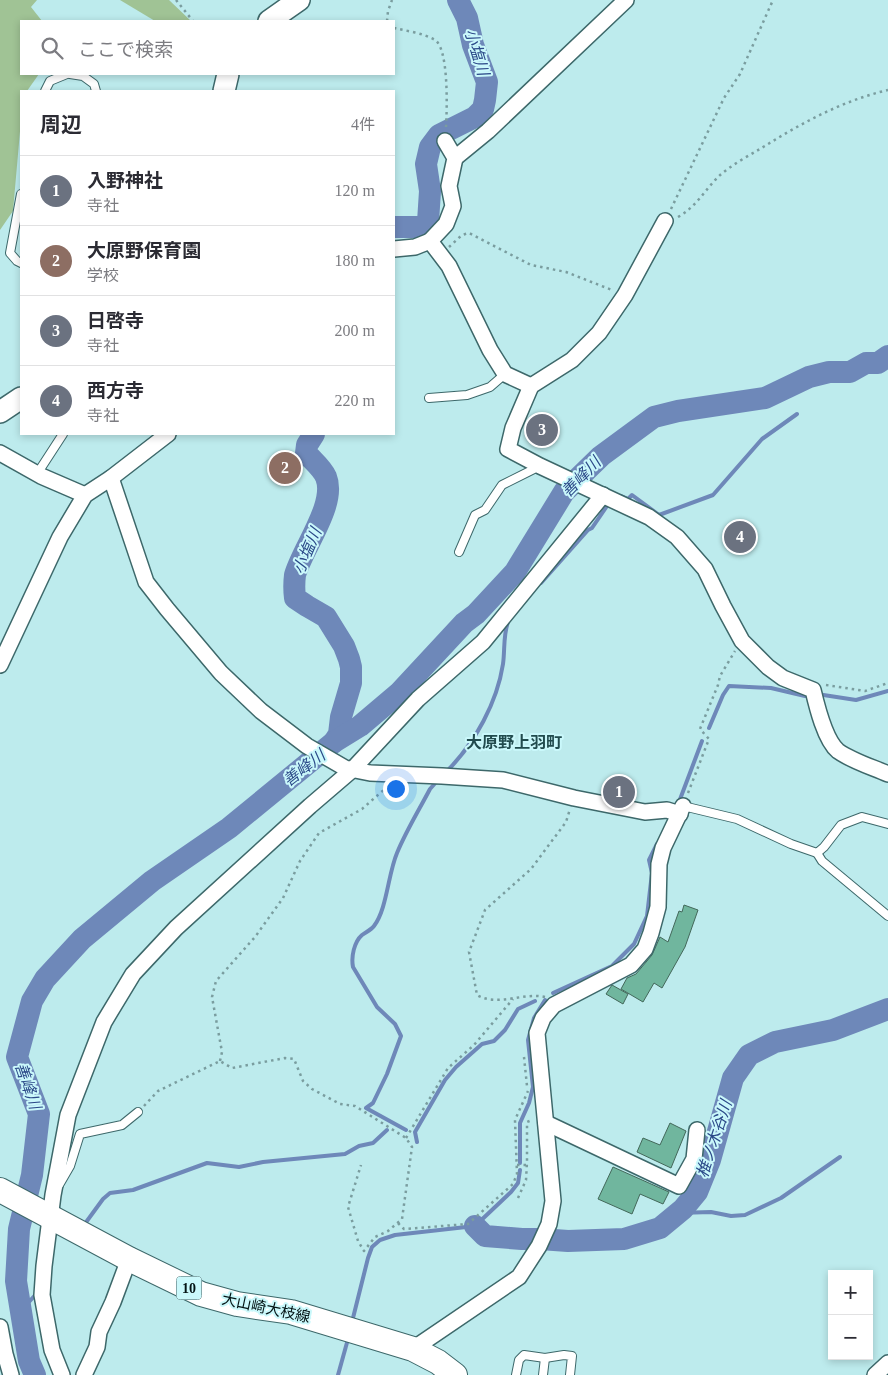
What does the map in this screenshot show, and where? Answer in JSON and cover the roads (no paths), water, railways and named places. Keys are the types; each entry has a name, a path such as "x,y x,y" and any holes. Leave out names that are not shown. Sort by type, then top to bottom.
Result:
{"main road":[{"path":"271,20 299,0"},
{"path":"224,90 228,75"},
{"path":"0,412 20,399"},
{"name":"大山崎大枝線","path":"2,1195 49,1208 129,1259 202,1294 237,1304 291,1312 352,1329 414,1349 438,1362 456,1375"}],"street":[{"path":"395,249 415,246 430,241 446,224 453,206 449,186 455,158 488,131 626,0"},
{"path":"445,141 455,158"},
{"path":"665,221 625,295 598,333 572,360 531,386 513,428 508,449 566,479 649,517 677,537 705,569 742,640 768,668 813,693 826,733 838,750 888,774"},
{"path":"430,241 449,266 490,350 505,374 531,386"},
{"path":"0,665 60,537 85,495 111,478 167,435"},
{"path":"0,453 37,474 85,495"},
{"path":"111,478 146,582 220,673 261,711 307,746 348,769 370,773 503,780 574,798 645,812 682,810 663,848 659,864 658,907 645,949 631,965 554,1005 543,1018 537,1033 553,1201 549,1224 539,1246 519,1277 414,1349"},
{"path":"62,1375 52,1350 42,1295 49,1208 68,1115 104,1022 134,974 176,928 310,806 418,699 482,642 599,493"},
{"path":"546,1123 679,1186 694,1160 696,1130"},
{"path":"84,1375 97,1347 99,1332 129,1259"},
{"path":"0,1327 11,1375"},
{"path":"875,1375 888,1363"}],"lane":[{"path":"46,90 50,81 65,75"},
{"path":"76,75 83,76 94,84 96,90"},
{"path":"20,199 10,253 20,262"},
{"path":"429,398 467,395 490,386 505,374"},
{"path":"37,474 62,435"},
{"path":"458,552 475,515 485,510 502,485 540,466"},
{"path":"682,810 737,819 791,844 817,853 822,861 888,916"},
{"path":"817,853 841,825 862,817 888,824"},
{"path":"49,1208 70,1166 80,1134 122,1125 138,1112"},
{"path":"516,1375 519,1360 524,1355 546,1358 564,1355 572,1356 570,1375"},
{"path":"543,1375 546,1358"}],"waterway":[{"name":"小塩川","path":"395,227 422,227 428,222 430,191 426,164 430,147 439,135 475,117 483,109 487,82 473,45 467,18 458,0"},
{"name":"善峰川","path":"35,1375 29,1361 16,1281 19,1229 32,1175 39,1114 17,1057 32,1001 45,979 82,939 152,881 229,828 334,742 360,726 399,693 464,623 476,614 515,572 564,492 601,456 654,417 678,411 765,398 809,377 829,372 850,372 866,363 878,363 888,356"},
{"path":"621,496 628,499 632,495 659,515 713,495 762,439 797,414"},
{"name":"小塩川","path":"313,435 307,445 306,453 326,477 328,488 327,500 295,575 294,592 295,598 326,617 344,646 349,659 351,683 341,717 339,734 334,742"},
{"path":"541,583 588,530 592,528 609,503"},
{"path":"449,769 468,747 484,721 496,693 503,664 505,632 508,622"},
{"path":"709,728 723,695 729,686 771,688 805,696 810,695"},
{"path":"817,694 856,700 888,691"},
{"path":"679,802 702,741"},
{"path":"406,1130 366,1108 373,1103 387,1074 401,1036 395,1024 377,1007 353,967 352,959 359,938 373,927 378,919 385,901 397,853 430,789 438,780"},
{"path":"553,993 612,966 634,944 647,916 652,873 649,860 657,844"},
{"path":"520,1163 520,1123 529,1103 533,1087 528,1040 534,1018 545,1000"},
{"path":"417,1142 415,1132 445,1080 456,1067 482,1044 494,1041 505,1030 518,1009 535,1001"},
{"name":"椎ノ木谷川","path":"475,1226 485,1236 568,1241 624,1239 660,1228 683,1209 697,1192 710,1160 733,1078 749,1055 775,1042 833,1030 888,1009"},
{"path":"84,1225 103,1199 110,1193 133,1190 207,1163 239,1167 263,1162 345,1154 359,1146 373,1143 387,1130"},
{"path":"678,1213 711,1212 731,1216 745,1215 781,1198 840,1157"},
{"path":"352,1322 372,1247 380,1240 395,1235 475,1226 511,1192 518,1183 520,1170"},
{"path":"20,1312 37,1293"},
{"path":"338,1375 348,1339"}],"place":[{"name":"日啓寺","path":"542,430"},
{"name":"大原野保育園","path":"285,468"},
{"name":"西方寺","path":"740,537"},
{"name":"入野神社","path":"619,792"}],"district":[{"name":"大原野上羽町","path":"514,742"}]}
